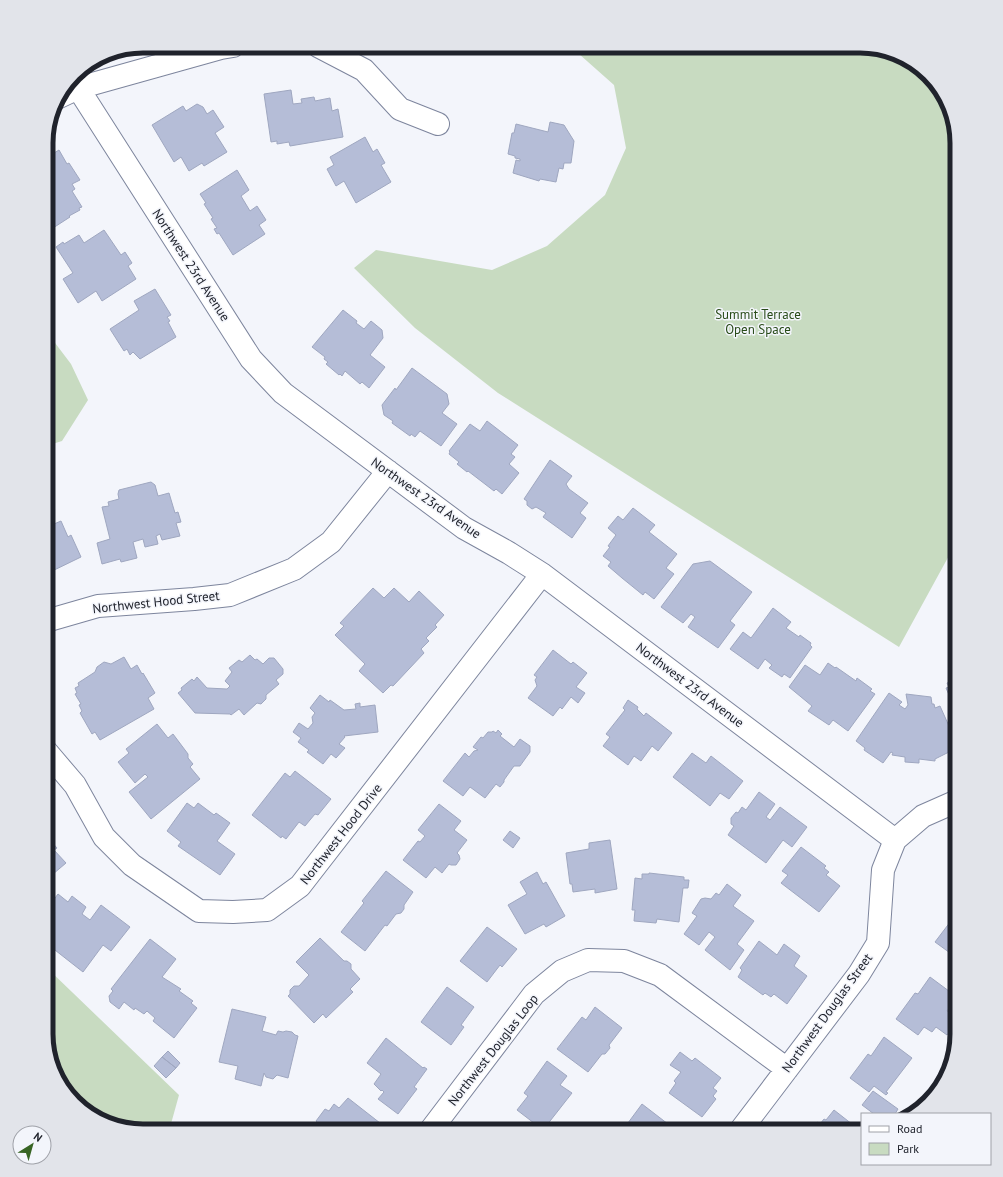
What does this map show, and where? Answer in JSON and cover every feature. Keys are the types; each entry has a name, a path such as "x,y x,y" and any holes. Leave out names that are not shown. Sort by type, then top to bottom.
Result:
{"street":[{"path":"76,83 199,53"},
{"path":"331,53 364,70 400,109 438,124"},
{"name":"Northwest 23rd Avenue","path":"76,83 251,359 283,394 464,528 509,553 542,574 895,840"},
{"name":"Northwest Hood Street","path":"53,619 98,606 194,600 230,595 294,569 331,542 388,471"},
{"name":"Northwest Hood Drive","path":"53,758 76,785 104,837 132,865 199,911 232,912 267,910 300,886 542,574"},
{"name":"Northwest Douglas Street","path":"745,1124 859,974 878,943 883,870 895,840 923,816 950,803"},
{"name":"Northwest Douglas Loop","path":"435,1124 534,994 562,972 588,960 624,961 660,975 787,1068"}],"green space":[{"name":"Summit Terrace Open Space","path":"578,53 866,53 884,56 900,62 910,68 924,79 941,103 950,137 950,554 899,647 498,393 415,328 354,268 376,250 492,270 547,246 605,195 626,148 614,85"},
{"path":"53,340 71,364 88,400 62,441 53,444"},
{"path":"53,974 179,1095 171,1124 143,1124 119,1121 103,1115 84,1102 68,1084 62,1074 56,1058 53,1034"}],"building":[{"path":"291,90 293,104 302,103 301,99 314,97 315,101 330,98 332,111 338,109 343,137 290,146 289,142 277,144 277,141 271,142 264,94"},
{"path":"197,104 203,107 207,114 213,110 224,127 215,133 227,152 204,166 202,163 189,171 181,157 174,162 152,125 183,106 186,111"},
{"path":"550,122 564,125 574,141 571,163 564,163 563,169 559,168 556,182 540,179 539,181 513,173 516,160 520,161 520,159 515,158 515,156 508,154 512,133 514,133 516,124 548,132"},
{"path":"365,137 373,152 377,149 385,163 381,165 391,182 356,203 344,181 336,186 327,169 334,165 330,157"},
{"path":"59,150 67,164 69,163 80,180 72,184 75,189 72,191 82,207 79,208 80,210 53,228 53,154"},
{"path":"237,170 249,190 241,196 250,211 257,206 266,220 259,225 265,234 233,255 219,233 217,234 214,229 217,228 211,219 213,218 204,204 206,203 200,194"},
{"path":"104,230 121,255 125,252 132,263 128,266 136,279 102,301 96,291 78,303 63,279 73,273 56,247 79,235 84,243"},
{"path":"155,289 171,315 167,317 170,321 168,322 176,337 140,359 133,352 130,355 127,349 124,351 110,329 139,310 134,301"},
{"path":"343,310 357,321 356,323 364,329 371,321 382,330 383,338 370,355 385,367 369,388 362,382 360,384 345,371 342,376 340,374 339,375 326,364 328,362 324,359 325,357 312,347"},
{"path":"412,368 447,394 449,404 442,413 457,424 441,446 420,431 415,437 411,434 410,436 384,415 382,405 395,388 396,390"},
{"path":"487,421 518,445 511,454 515,457 509,464 519,473 502,494 496,489 494,491 468,471 467,472 457,464 459,462 449,454 449,451 470,424 480,431"},
{"path":"550,460 572,476 566,484 569,489 588,503 580,513 586,518 572,538 543,517 546,513 536,507 532,509 527,505 527,501 524,499"},
{"path":"151,482 155,485 158,496 169,493 175,513 178,512 181,522 176,523 180,536 162,540 160,534 156,536 158,544 145,547 143,539 133,542 137,558 121,562 120,559 102,564 97,543 110,539 102,507 109,506 108,502 119,499 119,490"},
{"path":"633,508 655,525 649,532 677,554 666,568 674,574 654,599 645,592 643,595 622,578 608,566 611,562 603,556 610,547 608,546 616,535 608,528 618,516 623,520"},
{"path":"61,521 68,537 71,535 81,557 53,571 53,524"},
{"path":"710,561 752,592 730,621 735,625 718,648 688,627 695,617 691,614 683,623 661,607 693,564"},
{"path":"373,588 384,598 394,588 409,602 419,591 444,615 435,625 437,627 426,638 429,641 421,649 424,653 393,686 391,685 383,693 359,671 365,664 335,635 344,626 340,623"},
{"path":"773,608 791,622 786,628 799,637 800,635 811,643 810,645 812,647 790,678 784,674 782,677 769,668 772,665 765,659 758,669 730,649 743,632 751,638"},
{"path":"553,650 571,664 573,662 587,673 576,687 585,693 578,703 571,697 562,709 560,707 553,716 528,698 537,686 535,680 537,677 534,675"},
{"path":"250,655 255,660 257,659 263,664 269,658 274,658 283,669 283,674 276,680 279,684 266,695 266,699 261,704 257,703 244,715 239,709 231,715 195,713 178,693 182,690 181,688 192,679 194,681 197,677 207,688 227,689 230,686 225,681 232,672 229,668 239,660 242,662"},
{"path":"124,657 131,669 137,665 155,693 148,698 154,709 100,740 95,732 92,734 80,713 82,711 79,705 81,704 75,694 77,693 75,688 79,686 78,683 95,672 97,667 104,662 111,664"},
{"path":"828,663 856,681 857,678 872,689 870,691 875,694 848,731 833,720 829,725 808,711 812,706 789,687 805,665 820,675"},
{"path":"950,682 950,697 946,688 949,687 947,683"},
{"path":"889,693 902,702 899,705 905,709 908,705 906,694 931,697 932,704 934,704 935,708 940,706 950,728 950,752 935,759 935,761 919,759 919,763 905,762 905,757 892,755 893,753 891,752 883,763 864,750 865,748 856,741"},
{"path":"320,695 344,710 356,709 355,704 360,703 360,707 375,705 378,732 344,736 345,737 339,744 345,748 336,758 331,754 323,764 307,752 309,750 298,742 301,738 293,732 299,723 308,729 313,723 312,717 315,713 310,708"},
{"path":"628,700 638,707 637,709 644,716 646,713 672,733 658,751 652,746 641,761 634,756 628,765 603,746 610,737 606,734 625,710 623,708"},
{"path":"157,724 168,738 173,734 188,754 188,758 193,764 190,767 200,779 151,819 129,792 148,777 145,774 135,783 118,762 129,753 126,749"},
{"path":"498,730 502,734 500,736 514,747 520,739 530,746 530,752 520,766 514,766 500,787 496,784 485,798 470,787 463,796 443,781 465,753 469,757 474,751 478,750 473,747 481,737 483,738 488,732 493,731 496,733"},
{"path":"692,753 706,763 711,756 743,781 729,799 720,793 710,806 673,777"},
{"path":"295,771 331,799 318,815 315,814 305,826 299,822 286,839 282,836 281,838 252,815 285,773 290,777"},
{"path":"759,792 775,804 766,817 770,820 780,807 807,827 792,847 783,840 766,863 728,835 734,826 731,824 731,818 736,812 738,813 742,807 746,810"},
{"path":"187,803 194,808 198,803 214,815 216,813 230,823 217,841 235,854 220,875 178,846 181,842 167,831"},
{"path":"439,804 461,821 454,830 467,840 457,853 460,859 456,865 449,864 442,873 435,867 426,878 403,860 418,841 420,842 425,836 418,830"},
{"path":"510,831 520,838 513,848 503,840"},
{"path":"610,840 617,889 595,893 595,889 573,892 572,884 570,884 566,853 589,849 589,843"},
{"path":"53,844 57,848 54,850 66,863 53,874"},
{"path":"801,847 826,866 824,868 829,872 826,875 840,886 819,912 781,883 788,875 782,871"},
{"path":"386,871 413,892 404,905 404,909 401,913 396,914 387,926 385,925 365,951 341,932 364,903 362,901"},
{"path":"537,872 543,884 546,882 565,916 546,927 544,924 525,934 508,905 527,894 520,882"},
{"path":"649,873 684,877 684,880 689,880 688,888 683,888 679,922 657,919 656,923 634,921 635,910 632,910 635,878 642,879 642,874"},
{"path":"727,884 741,895 733,906 754,921 737,944 744,950 730,970 705,950 715,937 709,932 699,945 684,934 697,916 692,913 701,899 711,899 716,893 719,895"},
{"path":"58,894 68,902 72,896 86,907 82,914 90,920 101,905 130,927 111,951 103,945 83,972 53,948 53,901"},
{"path":"950,922 950,953 935,942"},
{"path":"487,927 517,949 502,967 500,965 487,982 460,961"},
{"path":"320,938 344,961 351,964 351,969 360,979 350,989 353,992 326,1018 323,1014 314,1023 288,996 290,994 290,990 294,986 299,986 309,975 296,962"},
{"path":"150,939 176,959 162,977 181,989 179,991 193,1001 191,1003 197,1008 174,1038 153,1021 155,1018 147,1011 144,1014 135,1008 134,1010 124,1002 119,1009 110,1002 109,996 113,991 111,989"},
{"path":"759,941 777,955 784,944 800,956 794,966 807,976 787,1004 774,994 771,997 765,993 763,995 738,977 742,970 740,968"},
{"path":"930,977 950,992 950,1007 947,1011 950,1013 950,1030 947,1035 936,1027 932,1032 924,1027 918,1035 896,1019 915,993 918,994"},
{"path":"447,987 474,1007 461,1025 464,1027 451,1045 421,1022"},
{"path":"595,1007 622,1028 609,1045 610,1048 605,1054 602,1054 588,1072 557,1049 582,1017 586,1020"},
{"path":"232,1009 266,1017 262,1031 276,1035 278,1031 286,1031 292,1032 298,1036 288,1078 277,1075 273,1079 266,1077 264,1073 261,1086 235,1079 238,1066 219,1062"},
{"path":"884,1037 912,1058 886,1092 888,1093 886,1095 874,1086 869,1092 850,1078 868,1054 871,1056"},
{"path":"386,1038 423,1068 424,1067 427,1069 414,1087 417,1089 398,1114 378,1099 384,1092 374,1084 381,1074 367,1063"},
{"path":"168,1051 180,1063 176,1068 162,1057"},
{"path":"680,1052 692,1061 695,1058 721,1078 713,1088 717,1091 713,1096 716,1099 702,1117 669,1093 676,1083 674,1081 681,1072 670,1065"},
{"path":"162,1057 176,1068 166,1078 154,1066"},
{"path":"547,1061 567,1076 560,1085 572,1093 548,1124 535,1124 517,1110 528,1096 524,1093"},
{"path":"873,1091 898,1109 896,1113 873,1113 862,1105"},
{"path":"348,1098 380,1123 319,1124 316,1121 325,1109 329,1111 334,1104 339,1108"},
{"path":"642,1104 668,1124 627,1124"},
{"path":"834,1110 852,1124 820,1124 824,1119 826,1120"}]}
